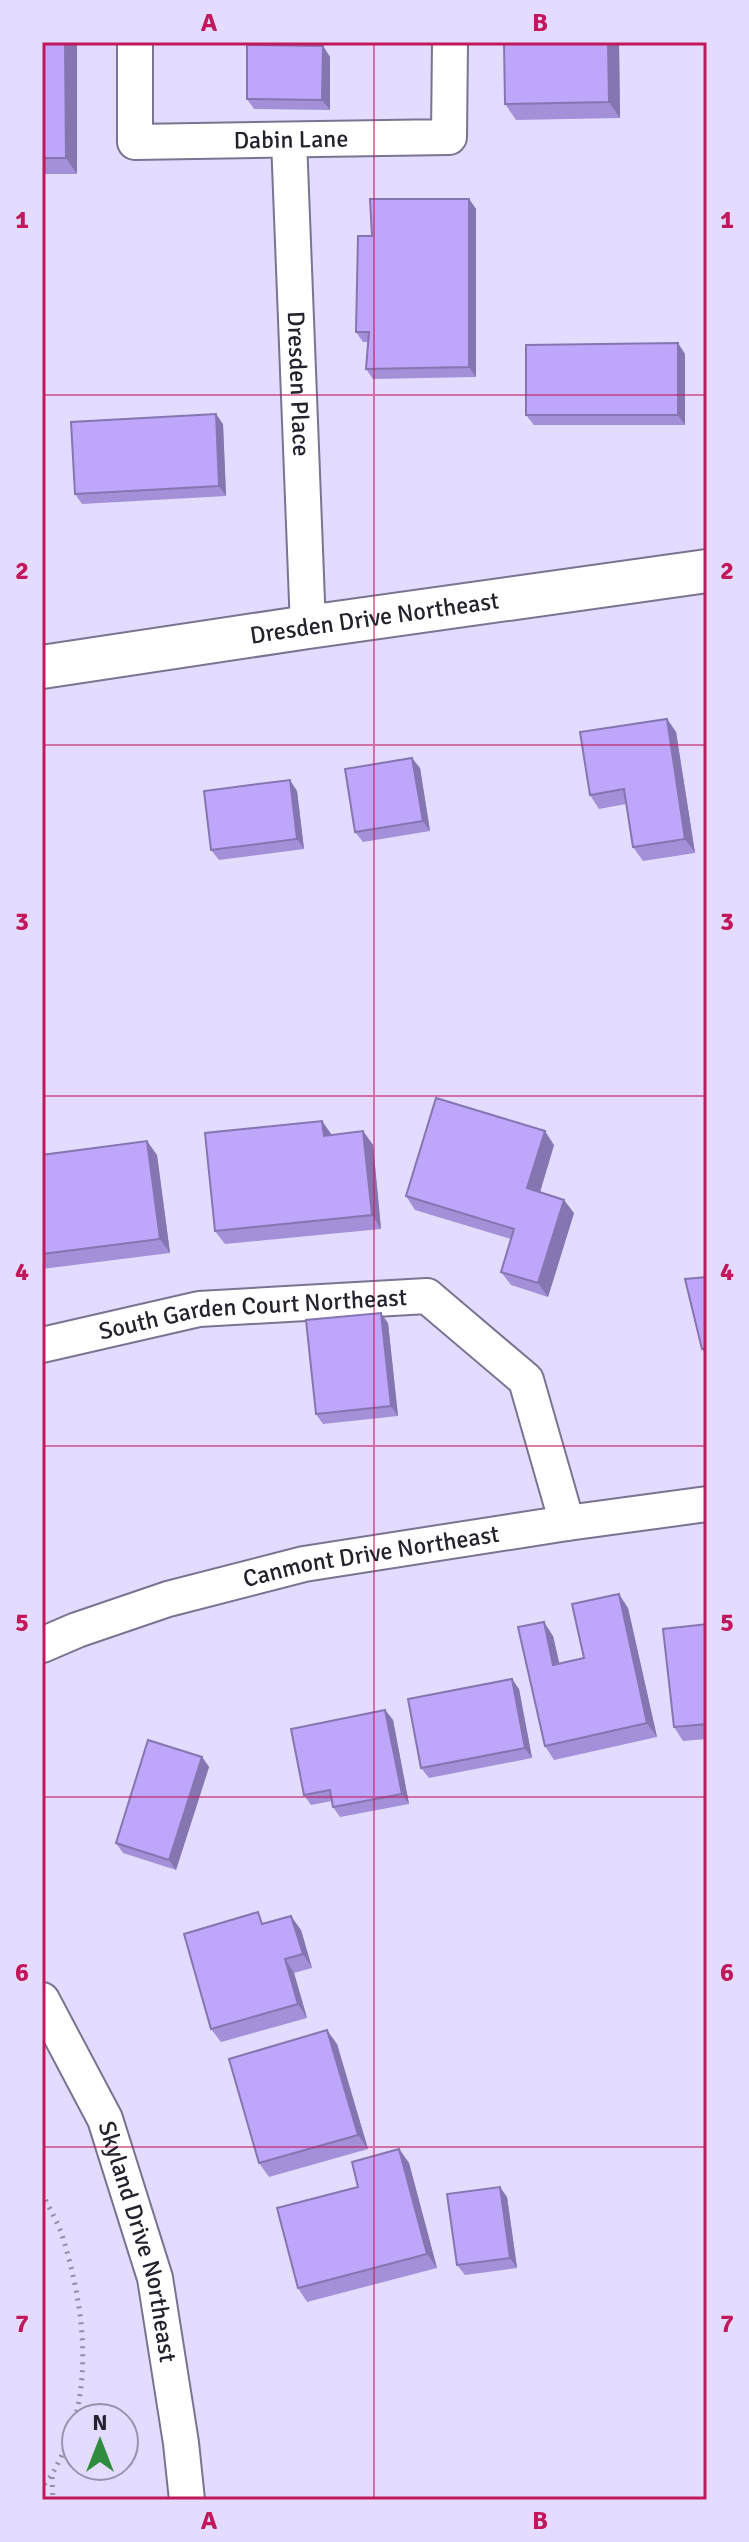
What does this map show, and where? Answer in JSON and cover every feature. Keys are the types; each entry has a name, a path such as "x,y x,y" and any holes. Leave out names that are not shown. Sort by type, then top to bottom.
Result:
{"street":[{"name":"Dabin Lane","path":"135,42 135,142 449,137 450,42"},
{"name":"Dresden Place","path":"289,140 308,627"},
{"name":"Dresden Drive Northeast","path":"42,667 707,571"},
{"name":"South Garden Court Northeast","path":"42,1345 199,1309 427,1296 526,1380 567,1523"},
{"name":"Canmont Drive Northeast","path":"42,1645 168,1599 304,1564 707,1504"},
{"name":"Skyland Drive Northeast","path":"42,2000 105,2119 155,2278 187,2500"}],"path":[{"path":"42,2193 60,2230 79,2306 82,2352 82,2391 70,2439 52,2477 42,2486"},
{"path":"52,2477 53,2500"}],"building":[{"path":"42,42 65,42 66,158 42,158"},
{"path":"504,42 608,42 609,102 505,104"},
{"path":"247,45 323,46 322,100 247,99"},
{"path":"370,199 469,199 469,367 366,369 369,332 356,332 358,236 372,236"},
{"path":"678,343 678,415 526,415 526,345"},
{"path":"216,414 219,486 75,494 71,422"},
{"path":"667,719 685,839 633,847 624,789 590,795 580,732"},
{"path":"412,758 423,821 355,832 345,769"},
{"path":"290,780 297,839 211,850 204,791"},
{"path":"436,1098 545,1131 527,1188 564,1200 538,1283 501,1272 514,1229 406,1196"},
{"path":"322,1121 324,1136 363,1131 372,1215 215,1231 205,1133"},
{"path":"147,1141 160,1239 42,1254 42,1155"},
{"path":"707,1277 707,1348 702,1349 685,1279"},
{"path":"381,1313 391,1406 316,1414 306,1320"},
{"path":"619,1594 647,1723 545,1746 518,1627 544,1622 553,1665 584,1658 572,1604"},
{"path":"707,1624 707,1724 674,1727 663,1629"},
{"path":"512,1679 525,1748 421,1768 408,1699"},
{"path":"385,1710 402,1794 333,1807 330,1790 304,1795 291,1729"},
{"path":"148,1740 202,1757 169,1860 116,1843"},
{"path":"258,1912 262,1924 291,1916 303,1954 285,1959 298,2004 211,2029 184,1934"},
{"path":"327,2030 358,2135 259,2163 229,2059"},
{"path":"399,2149 427,2254 298,2288 277,2208 358,2187 352,2162"},
{"path":"500,2187 510,2258 457,2265 447,2194"}]}
